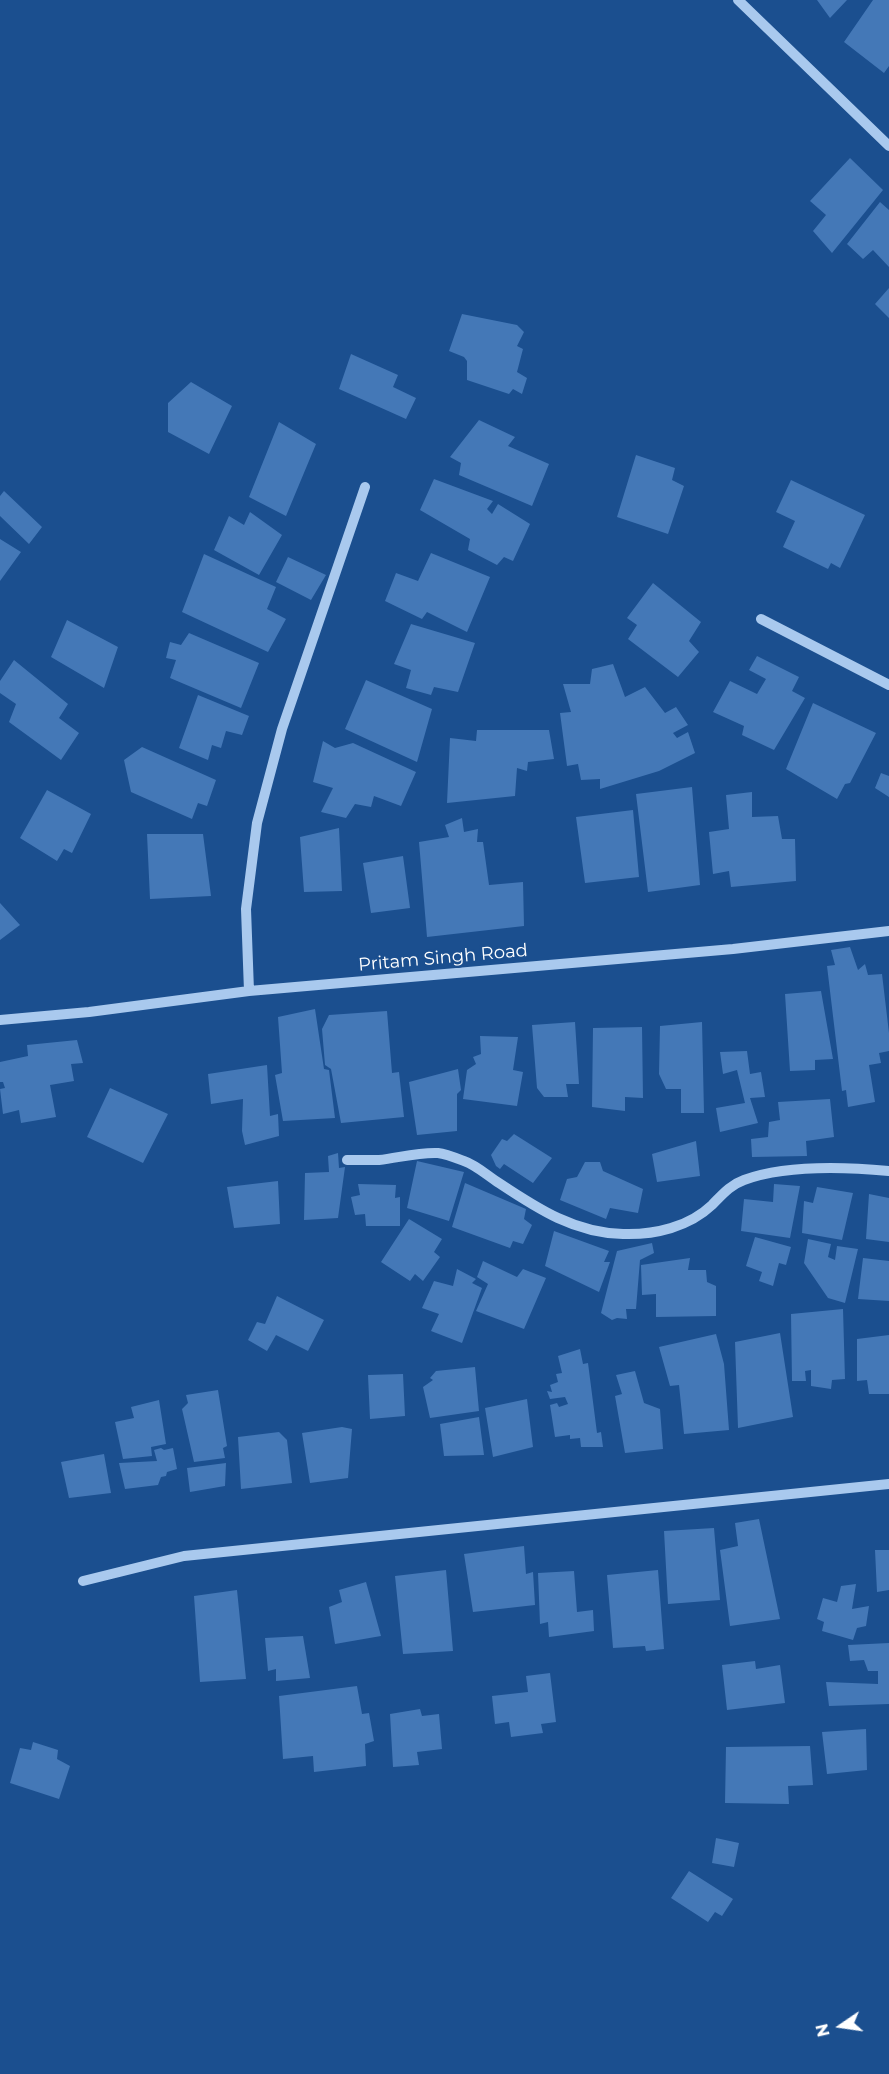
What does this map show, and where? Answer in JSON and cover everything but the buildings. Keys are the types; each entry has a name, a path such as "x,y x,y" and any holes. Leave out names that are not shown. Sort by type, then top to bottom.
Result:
{"street":[{"path":"738,0 889,146"},
{"path":"249,991 246,909 257,823 282,729 365,487"},
{"path":"761,619 889,685"},
{"name":"Pritam Singh Road","path":"0,1020 89,1012 249,991 733,949 889,931"},
{"path":"347,1160 379,1160 439,1153 468,1162 543,1212 568,1224 595,1231 622,1234 650,1233 675,1227 700,1215 731,1187 743,1180 782,1171 850,1168 889,1171"},
{"path":"83,1581 184,1556 889,1484"}]}
